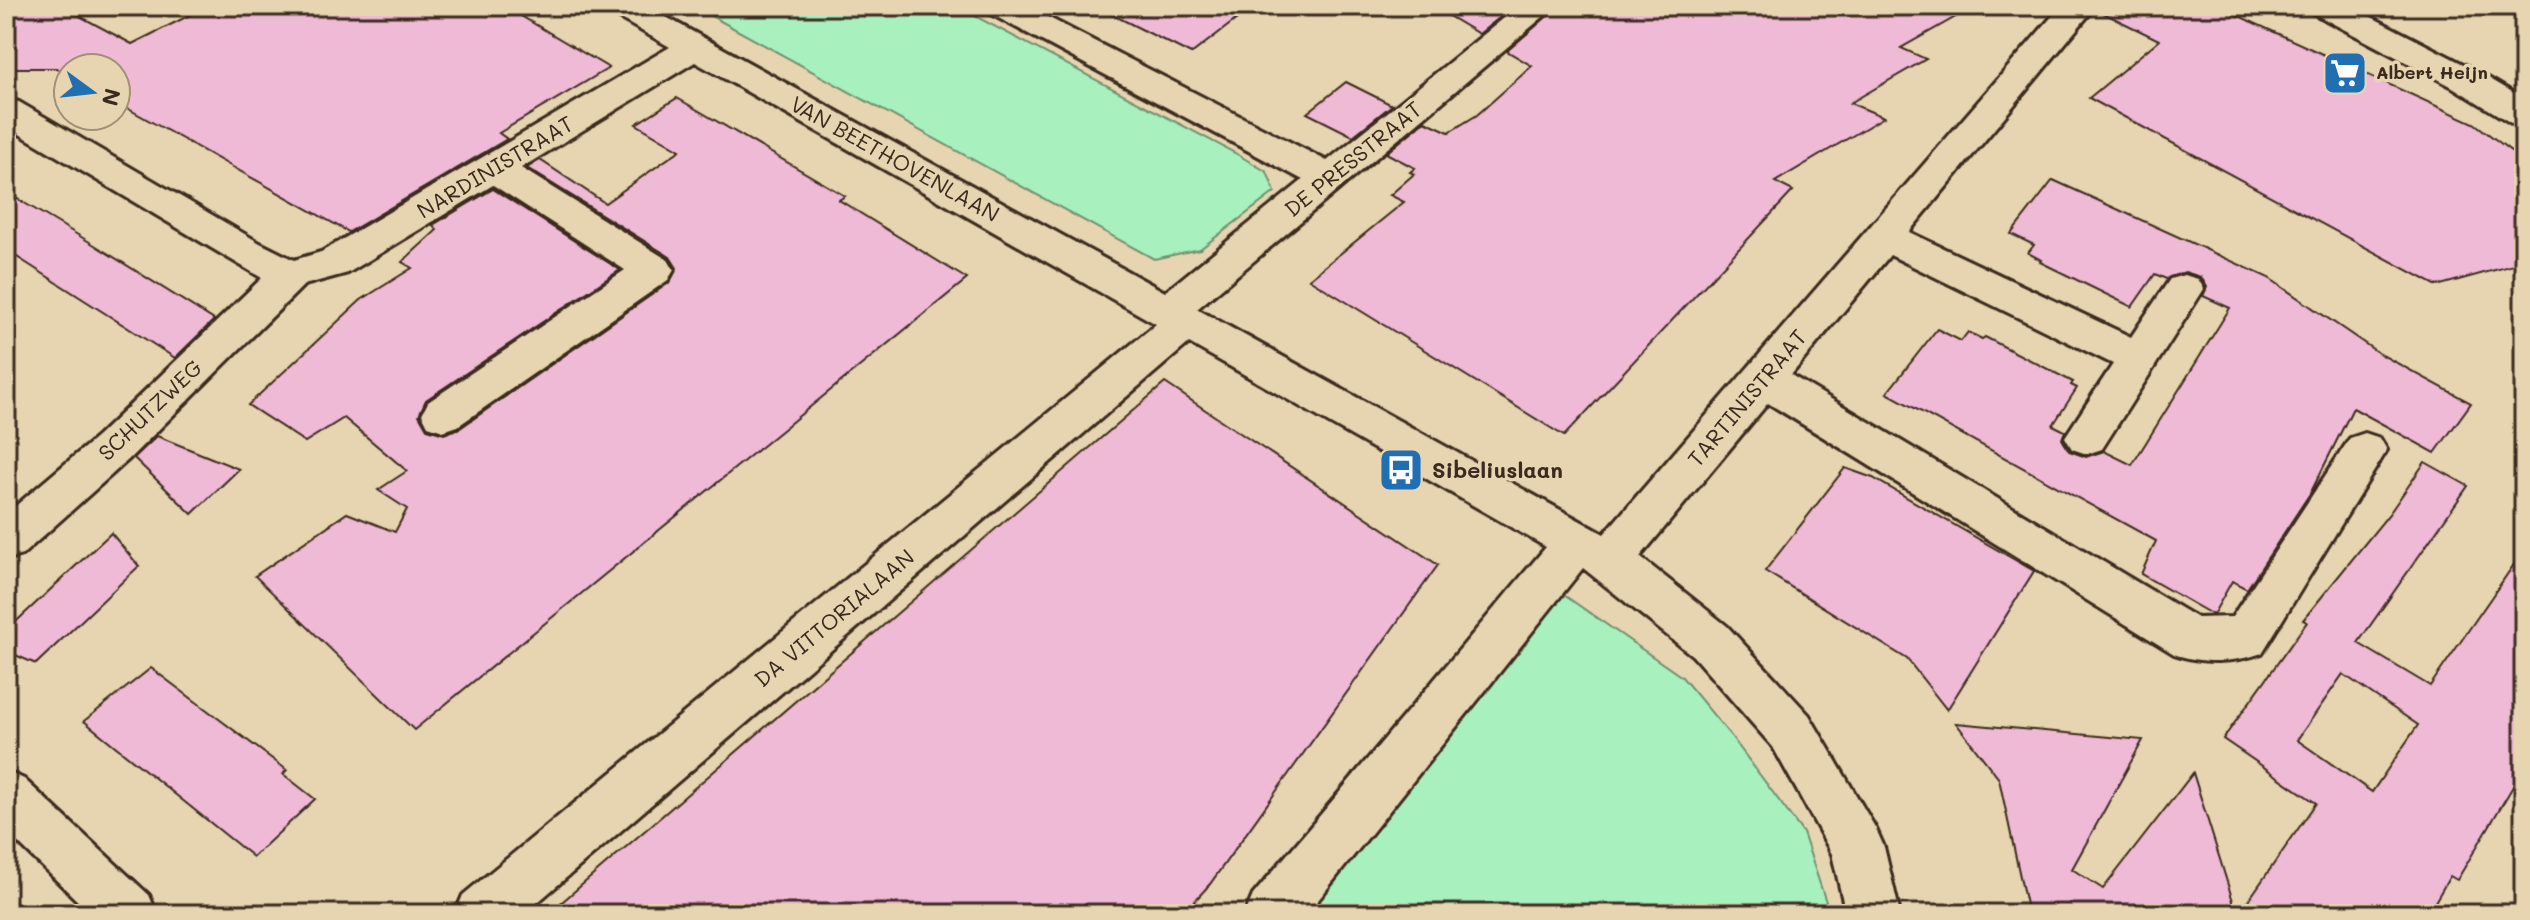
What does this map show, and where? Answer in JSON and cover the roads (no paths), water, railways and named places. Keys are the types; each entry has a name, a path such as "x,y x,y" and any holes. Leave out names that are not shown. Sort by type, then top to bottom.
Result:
{"street":[{"name":"VAN BEETHOVENLAAN","path":"622,6 1177,317"},
{"path":"1001,6 1329,178"},
{"name":"DE PRESSTRAAT","path":"1177,317 1329,178 1539,6"},
{"name":"TARTINISTRAAT","path":"1594,551 1763,379 2079,6"},
{"path":"2325,6 2463,78 2524,115"},
{"name":"NARDINISTRAAT","path":"290,275 334,263 695,47"},
{"path":"6,110 246,253 290,275"},
{"path":"443,414 654,270 494,168"},
{"path":"1884,236 2138,358"},
{"name":"SCHUTZWEG","path":"6,541 113,448 290,275"},
{"path":"2087,437 2184,289"},
{"path":"1177,317 1594,551 1710,641 1791,731 1857,847 1873,914"},
{"name":"DA VITTORIALAAN","path":"482,914 1177,317"},
{"path":"1763,379 2191,639 2245,638 2365,450"},
{"path":"1272,914 1594,551"},
{"path":"11,811 130,914"}],"place":[{"name":"Albert Heijn","path":"2345,73"},
{"name":"Sibeliuslaan","path":"1401,470"}]}
